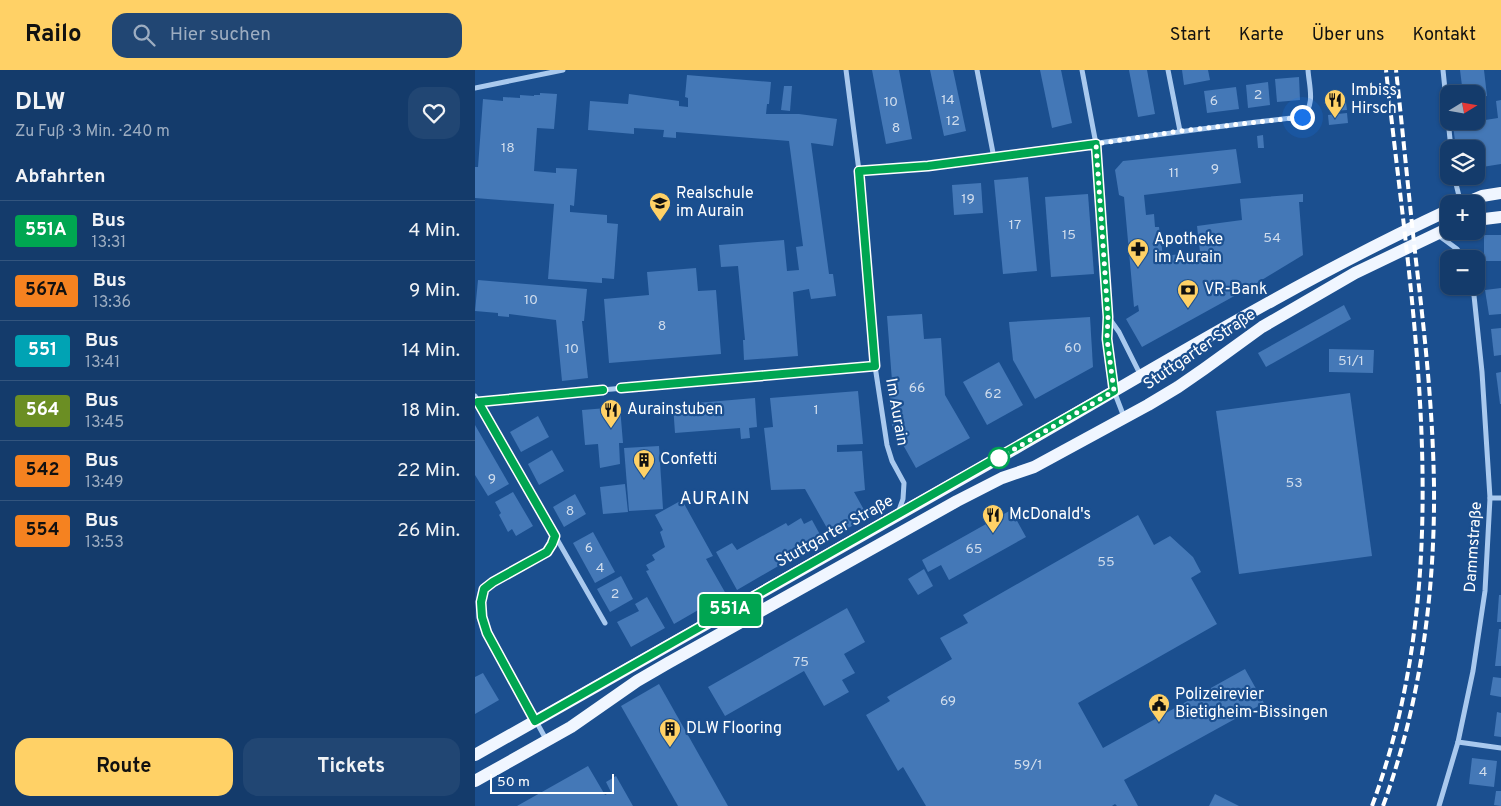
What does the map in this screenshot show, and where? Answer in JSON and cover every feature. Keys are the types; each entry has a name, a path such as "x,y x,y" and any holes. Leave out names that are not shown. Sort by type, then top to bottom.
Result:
{"main road":[{"path":"1485,196 1501,194"},
{"name":"Stuttgarter Straße","path":"475,755 1322,272 1440,214"},
{"path":"1485,219 1501,218"},
{"name":"Stuttgarter Straße","path":"475,780 590,715 637,681 957,501 1002,478 1039,464 1178,387 1262,327 1355,273 1440,232"}],"street":[{"path":"475,88 563,70"},
{"name":"Im Aurain","path":"846,70 859,171 875,366 887,445 892,461 903,483 903,499 897,516"},
{"path":"977,70 994,158"},
{"path":"1082,70 1096,144 1108,317 1107,339 1114,391 1124,417"},
{"path":"1168,70 1180,131"},
{"path":"859,171 928,166 994,158 1180,131 1302,117 1311,106 1308,70"},
{"path":"1443,70 1450,140"},
{"path":"1435,234 1458,250"},
{"name":"Dammstraße","path":"1439,806 1458,742 1473,671 1485,591 1490,498 1482,372 1474,295"},
{"path":"1108,317 1119,332 1141,376"},
{"path":"476,402 875,366"},
{"path":"475,396 476,402 605,623"},
{"path":"1490,498 1501,498"},
{"path":"547,741 487,633 482,617 481,602 484,589 547,552 555,536"},
{"path":"1458,742 1501,748"}],"building":[{"path":"872,70 899,70 912,139 886,144"},
{"path":"930,70 953,70 966,131 944,136"},
{"path":"1040,70 1061,70 1072,123 1052,128"},
{"path":"1129,70 1147,70 1155,114 1138,117"},
{"path":"1182,70 1208,70 1210,80 1184,85"},
{"path":"1460,70 1484,70 1487,96 1485,96 1485,85 1462,85"},
{"path":"687,75 771,82 766,114 799,114 837,119 833,146 811,143 829,274 833,274 836,296 811,299 809,289 793,292 798,356 744,360 743,340 745,340 738,266 721,267 719,245 784,240 787,271 799,270 796,247 803,246 789,141 676,132 676,138 663,137 664,130 634,128 634,134 588,130 590,101 628,104 629,94 679,101 679,106 688,107 688,98 685,97"},
{"path":"1299,77 1300,100 1277,102 1275,79"},
{"path":"1268,82 1270,105 1248,108 1246,85"},
{"path":"784,86 792,86 790,111 781,110"},
{"path":"1236,87 1239,109 1207,113 1204,91"},
{"path":"540,93 557,94 554,129 537,128 534,171 556,173 556,168 577,169 574,206 570,205 570,212 607,215 607,223 618,224 614,279 602,278 602,283 548,279 554,204 475,198 475,167 478,167 483,99 503,101 503,97 520,98 520,95 534,96 540,95"},
{"path":"1345,95 1347,110 1333,111 1331,97"},
{"path":"1501,100 1501,164 1485,167 1485,140 1455,140 1454,130 1485,130 1485,120 1498,118 1496,101"},
{"path":"1347,113 1348,123 1329,125 1328,115"},
{"path":"1263,135 1264,148 1258,148 1257,136"},
{"path":"1236,149 1241,183 1144,195 1146,215 1154,214 1155,227 1159,227 1163,256 1200,252 1197,226 1242,220 1240,199 1303,194 1303,202 1299,202 1303,255 1247,289 1142,347 1126,319 1139,311 1138,305 1134,307 1124,197 1119,195 1115,170 1123,161"},
{"path":"1028,177 1037,271 1003,274 994,180"},
{"path":"981,183 983,213 954,215 952,185"},
{"path":"1088,194 1094,274 1051,277 1045,197"},
{"path":"1485,235 1501,235 1501,261 1485,261"},
{"path":"696,268 698,291 716,290 721,354 609,363 604,299 649,295 647,272"},
{"path":"478,280 587,289 584,321 582,321 588,378 562,381 556,320 509,314 509,317 498,316 498,313 475,311"},
{"path":"1501,288 1501,314 1489,315 1485,290"},
{"path":"1344,305 1351,319 1266,367 1258,353"},
{"path":"922,314 924,339 941,338 945,395 970,438 916,468 892,425 888,381 892,381 887,316"},
{"path":"1090,317 1093,367 1035,399 1013,360 1009,322"},
{"path":"1501,328 1501,355 1494,356 1491,329"},
{"path":"1329,349 1374,350 1373,373 1329,372"},
{"path":"999,362 1023,405 987,425 963,382"},
{"path":"1501,372 1501,404 1500,404 1496,373"},
{"path":"858,391 863,444 837,445 837,452 862,451 865,490 854,492 868,517 832,537 805,489 771,490 764,428 773,427 770,398"},
{"path":"1350,393 1372,556 1239,574 1216,411"},
{"path":"755,398 757,427 749,428 750,438 741,439 740,428 675,433 673,405"},
{"path":"620,407 623,443 619,443 620,464 600,468 598,444 585,445 582,410"},
{"path":"538,416 549,437 521,452 510,432"},
{"path":"475,425 509,484 488,496 475,475"},
{"name":"Confetti","path":"659,446 663,509 629,511 624,448"},
{"path":"552,450 564,471 539,485 528,464"},
{"path":"625,484 628,512 603,514 600,487"},
{"path":"513,492 533,526 516,536 512,529 508,532 495,502"},
{"path":"575,494 586,514 564,527 553,507"},
{"path":"682,500 713,556 706,559 726,594 674,624 646,571 649,570 646,565 655,560 652,555 665,547 660,532 663,530 655,515"},
{"path":"1011,510 1026,537 949,580 941,565 928,572 922,560"},
{"path":"1138,515 1154,545 1170,536 1193,557 1201,572 1191,578 1217,624 1078,703 1103,748 1245,669 1264,703 1124,780 1138,806 1117,806 1115,804 1112,806 926,806 903,767 898,771 866,715 890,701 887,697 952,659 940,638 968,623 963,615"},
{"path":"801,518 804,524 812,520 823,540 737,590 716,552 732,543 737,550 786,523 788,526"},
{"path":"593,532 615,572 595,583 573,543"},
{"path":"924,569 933,586 918,595 908,579"},
{"path":"621,576 633,599 610,612 597,589"},
{"path":"1499,595 1501,595 1501,622 1497,622"},
{"path":"647,597 665,628 631,647 617,622 639,611 635,604"},
{"path":"847,608 865,642 844,654 855,673 842,680 849,692 824,706 804,671 725,716 708,687"},
{"path":"1499,629 1501,629 1501,666 1495,666"},
{"path":"483,673 499,700 475,714 475,677"},
{"path":"1493,677 1501,678 1501,697 1490,695"},
{"name":"DLW Flooring","path":"659,684 728,806 678,806 621,706"},
{"path":"1497,712 1501,713 1501,737 1494,736"},
{"path":"1472,758 1497,761 1494,787 1469,784"},
{"path":"588,766 605,795 611,792 606,782 616,776 633,806 517,806"},
{"path":"1496,791 1501,791 1501,806 1494,805"},
{"path":"1215,794 1239,806 1209,806"}],"railway":[{"path":"1372,806 1399,716 1415,625 1422,533 1422,440 1416,347 1386,70"},
{"path":"1383,806 1396,768 1416,689 1428,608 1434,527 1432,431 1428,374 1396,70"}],"bus line":[{"name":"551A","path":"603,390 478,402 555,536 547,552 484,589 481,602 482,617 487,633 535,721 1114,391 1107,339 1108,317 1096,144 928,166 859,171 875,366 621,388"}],"place":[{"name":"Imbiss Hirsch","path":"1335,119"},
{"name":"Realschule im Aurain","path":"660,222"},
{"name":"Apotheke im Aurain","path":"1138,268"},
{"name":"VR-Bank","path":"1188,309"},
{"name":"Aurainstuben","path":"611,429"},
{"name":"Confetti","path":"644,479"},
{"name":"McDonald's","path":"993,534"},
{"name":"Polizeirevier Bietigheim-Bissingen","path":"1159,723"},
{"name":"DLW Flooring","path":"670,748"}],"district":[{"name":"AURAIN","path":"715,499"}],"route":[{"path":"999,458 1114,391 1107,339 1108,317 1096,144 1180,131 1302,117"}]}
